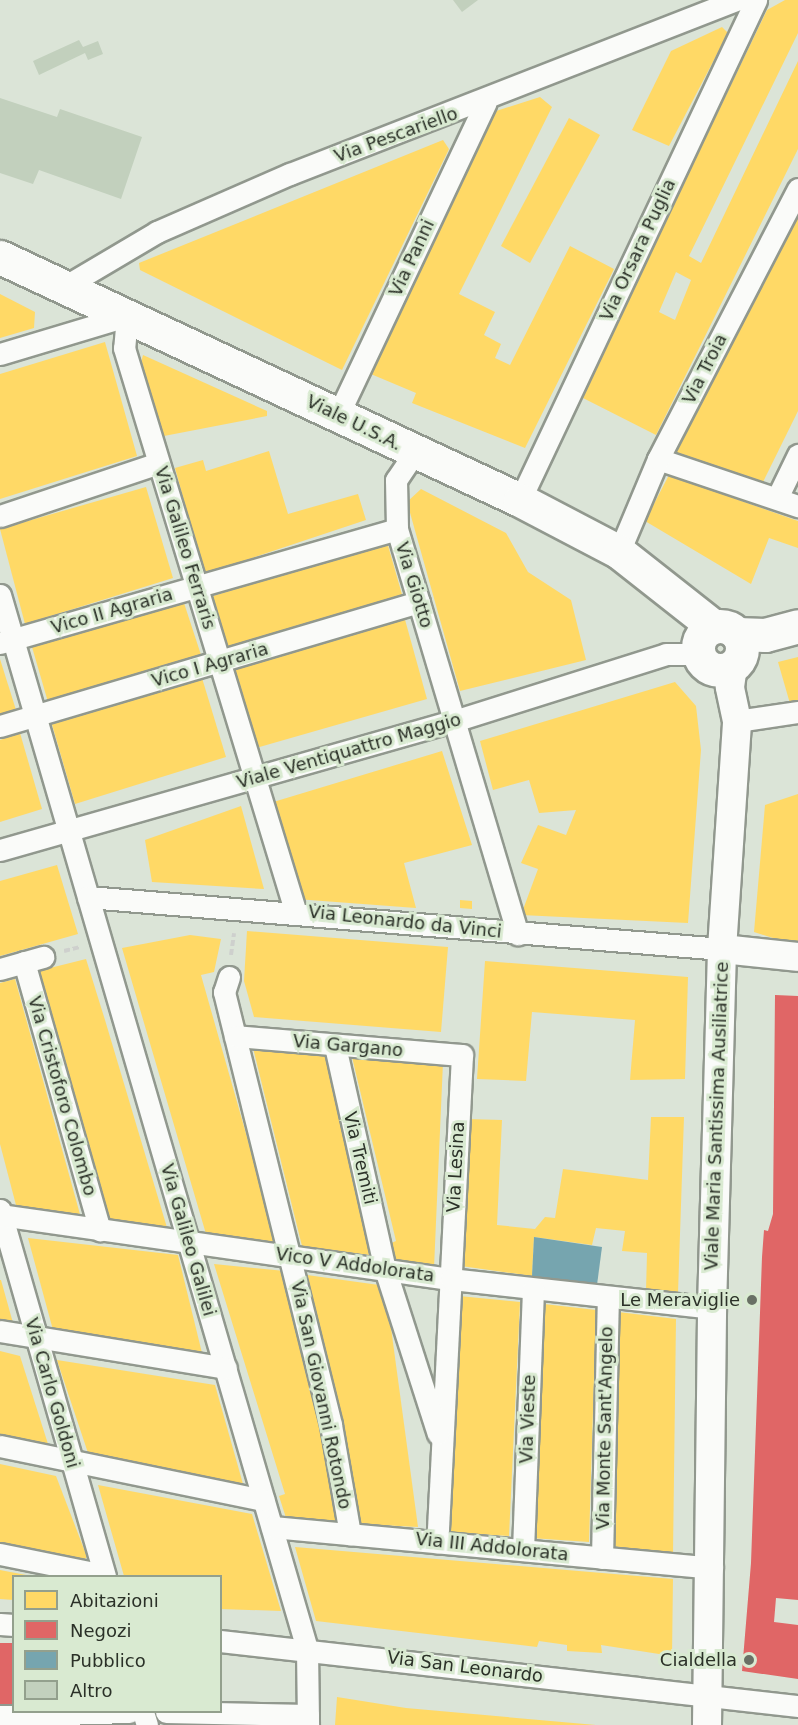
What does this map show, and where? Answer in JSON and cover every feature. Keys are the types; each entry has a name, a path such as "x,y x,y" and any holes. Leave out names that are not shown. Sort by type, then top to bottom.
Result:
{"main road":[{"name":"Viale U.S.A.","path":"0,257 520,500 619,552 723,647"},
{"path":"723,647 798,626"},
{"name":"Viale Maria Santissima Ausiliatrice","path":"707,1725 712,1568 712,1308 722,949 737,722 723,647"},
{"path":"722,949 798,957"}],"street":[{"name":"Via Pescariello","path":"64,287 167,227 486,102 737,0"},
{"name":"Via Orsara Puglia","path":"520,500 756,0"},
{"name":"Via Panni","path":"338,415 486,102"},
{"name":"Via Troia","path":"619,552 658,459 798,189"},
{"path":"0,354 127,316"},
{"name":"Via Galileo Ferraris","path":"127,316 124,348 196,586 258,778 295,910"},
{"name":"Via Giotto","path":"415,452 396,480 397,529 518,934"},
{"path":"777,498 798,455"},
{"path":"658,459 798,506"},
{"path":"0,516 158,463"},
{"name":"Vico II Agraria","path":"7,641 397,529"},
{"name":"Via Galileo Galilei","path":"0,595 7,641 34,716 88,897 307,1649 308,1720"},
{"name":"Vico I Agraria","path":"0,726 419,602"},
{"name":"Viale Ventiquattro Maggio","path":"0,850 454,721 666,654 723,647"},
{"path":"737,722 798,712"},
{"name":"Via Leonardo da Vinci","path":"88,897 295,910 518,934 722,949"},
{"name":"Via Cristoforo Colombo","path":"0,969 33,960 100,1230"},
{"name":"Via San Giovanni Rotondo","path":"229,977 224,992 291,1256 350,1534"},
{"name":"Via Gargano","path":"235,1036 462,1055"},
{"name":"Via Tremiti","path":"335,1046 385,1269 442,1447"},
{"name":"Via Lesina","path":"437,1542 462,1055"},
{"name":"Vico V Addolorata","path":"0,1213 100,1230 451,1279 712,1308"},
{"name":"Via Carlo Goldoni","path":"0,1213 105,1575"},
{"name":"Via Vieste","path":"523,1550 533,1289"},
{"name":"Via Monte Sant'Angelo","path":"602,1558 608,1297"},
{"path":"0,1331 226,1368"},
{"path":"0,1446 264,1500"},
{"name":"Via III Addolorata","path":"272,1527 712,1568"},
{"path":"0,1554 100,1575"},
{"name":"Via San Leonardo","path":"222,1641 798,1706"},
{"path":"0,1716 97,1713"},
{"path":"184,1713 308,1720"}],"building: Abitazioni":[{"path":"785,0 798,0 798,33 689,256 701,263 798,61 798,149 656,435 581,397 767,10","holes":["676,272 691,280 675,320 659,312"]},
{"path":"722,27 728,33 669,146 632,130 671,51"},
{"path":"540,97 552,107 459,294 495,312 484,335 501,344 495,358 510,365 570,246 614,269 525,448 412,403 416,393 366,372 487,114"},
{"path":"569,118 600,135 530,263 501,246"},
{"path":"443,140 449,149 342,370 140,270 139,263"},
{"path":"798,212 798,411 763,482 672,457"},
{"path":"0,294 35,312 34,328 0,338"},
{"path":"105,342 137,456 0,499 0,374"},
{"path":"143,355 267,411 267,416 164,436 140,366"},
{"path":"269,451 288,514 358,494 366,520 204,574 175,468 203,460 206,471"},
{"path":"669,475 798,521 798,548 769,538 751,584 645,521"},
{"path":"146,487 173,578 25,624 0,529"},
{"path":"421,489 506,533 528,572 571,600 586,660 460,691 407,502"},
{"path":"387,542 403,598 226,649 213,596"},
{"path":"184,603 202,658 48,702 32,647"},
{"path":"404,616 427,699 256,748 232,669"},
{"path":"798,657 798,704 791,707 778,662"},
{"path":"0,659 16,710 0,715"},
{"path":"202,678 226,757 75,804 51,721"},
{"path":"675,682 696,706 701,750 688,923 521,915 538,869 521,863 538,825 566,835 576,810 539,813 529,780 493,790 480,741"},
{"path":"20,733 42,809 0,822 0,740"},
{"path":"442,751 472,845 404,863 416,908 296,899 270,803"},
{"path":"798,794 798,946 754,932 765,805"},
{"path":"241,806 264,889 152,882 145,840"},
{"path":"57,865 78,934 0,956 0,881"},
{"path":"460,900 472,901 472,909 460,908"},
{"path":"247,931 448,947 441,1032 254,1017 244,981"},
{"path":"190,935 221,939 214,972 201,975 277,1243 206,1234 122,948"},
{"path":"86,959 168,1231 110,1221 38,971"},
{"path":"485,961 688,977 685,1079 630,1080 635,1020 532,1012 526,1081 477,1079"},
{"path":"15,979 81,1218 17,1209 0,1144 0,983"},
{"path":"253,1048 325,1056 356,1175 369,1255 302,1246"},
{"path":"352,1057 443,1062 434,1268 394,1263 389,1244 396,1241"},
{"path":"651,1117 684,1117 678,1293 646,1291 647,1253 622,1251 625,1231 596,1228 592,1245 534,1237 532,1276 461,1266 467,1119 502,1120 497,1225 535,1229 545,1217 555,1218 563,1169 648,1180"},
{"path":"28,1238 178,1255 202,1353 53,1330"},
{"path":"214,1264 285,1271 322,1420 340,1524 287,1521 279,1496 285,1494"},
{"path":"307,1275 379,1285 391,1328 418,1527 361,1524"},
{"path":"1,1280 13,1323 0,1321"},
{"path":"459,1296 520,1302 509,1536 445,1532"},
{"path":"544,1304 596,1310 589,1542 531,1538"},
{"path":"618,1312 676,1319 673,1553 610,1546"},
{"path":"0,1351 20,1356 48,1444 0,1436"},
{"path":"57,1360 215,1385 243,1484 88,1453"},
{"path":"0,1464 56,1476 87,1557 83,1561 0,1543"},
{"path":"98,1485 252,1514 281,1611 222,1609 222,1575 124,1575"},
{"path":"295,1547 673,1579 672,1656 601,1645 602,1653 567,1651 567,1645 539,1641 537,1647 316,1621"},
{"path":"0,1570 26,1575 12,1575 12,1600 0,1599"},
{"path":"337,1697 406,1708 596,1725 335,1725"},
{"path":"275,1719 275,1725 166,1723 224,1720"}],"building: Negozi":[{"path":"775,995 798,996 798,1600 776,1598 774,1622 798,1625 798,1679 742,1671 751,1563 762,1257 764,1230 768,1231 773,1214"},
{"path":"0,1643 12,1643 12,1704 0,1705"}],"building: Pubblico":[{"path":"534,1237 602,1247 597,1285 532,1276"}],"building: Altro":[{"path":"453,0 478,0 462,12"},
{"path":"79,40 83,47 98,41 103,54 88,60 85,53 39,75 33,61"},
{"path":"0,98 57,117 60,109 142,137 121,199 39,170 33,184 0,173"}],"place":[{"name":"Le Meraviglie","path":"752,1300"},
{"name":"Cialdella","path":"749,1660"}]}
